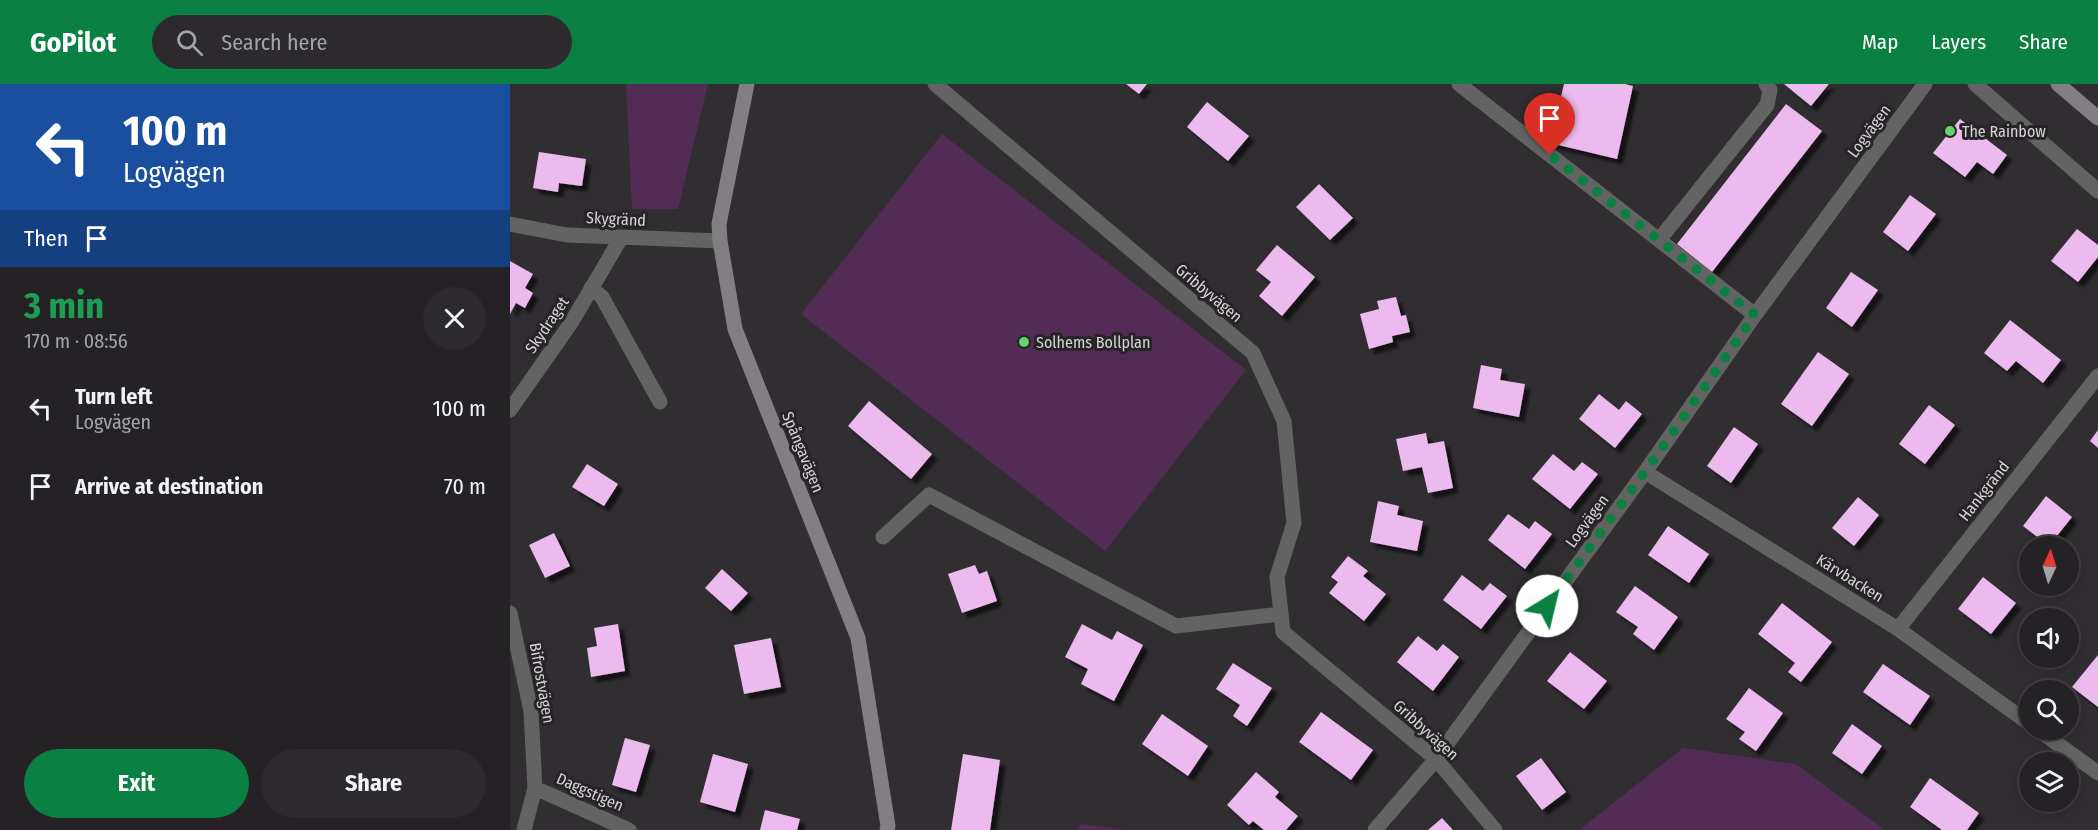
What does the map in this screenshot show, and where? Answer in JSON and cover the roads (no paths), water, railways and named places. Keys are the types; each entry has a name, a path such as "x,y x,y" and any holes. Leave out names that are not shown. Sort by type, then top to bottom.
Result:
{"street":[{"name":"Spångavägen","path":"747,84 719,224 735,329 858,638 887,830"},
{"name":"Gribbyvägen","path":"935,84 1252,353 1284,421 1294,523 1277,577 1283,632 1436,759 1495,830"},
{"path":"1459,84 1755,315"},
{"path":"1659,240 1767,105 1770,90 1766,84"},
{"name":"Logvägen","path":"1375,830 1436,759 1645,472 1755,315 1925,84"},
{"path":"1975,84 2098,191"},
{"path":"2058,84 2098,118"},
{"name":"Skygränd","path":"510,225 567,235 720,241"},
{"name":"Skydraget","path":"510,410 571,323 621,238"},
{"name":"Skydraget","path":"591,288 603,297 660,402"},
{"name":"Hankgränd","path":"1898,629 2098,376"},
{"name":"Kärvbacken","path":"1645,472 1898,629 2019,716"},
{"path":"883,537 928,495 1176,626 1281,614"},
{"name":"Bifrostvägen","path":"510,613 531,711 536,788 524,830"},
{"path":"2052,740 2098,773"},
{"name":"Daggstigen","path":"536,788 629,830"}],"place":[{"name":"The Rainbow","path":"1950,131"},
{"name":"Solhems Bollplan","path":"1024,342"}]}
